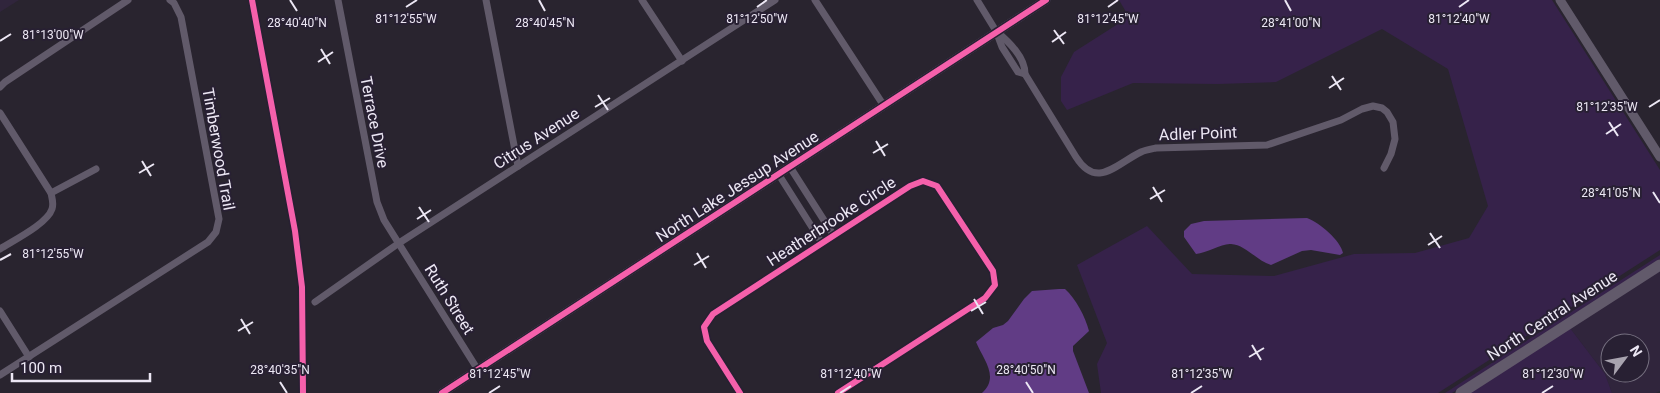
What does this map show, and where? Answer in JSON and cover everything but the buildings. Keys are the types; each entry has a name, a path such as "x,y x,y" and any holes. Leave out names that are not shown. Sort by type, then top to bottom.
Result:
{"main road":[{"name":"North Central Avenue","path":"1461,393 1660,264"}],"street":[{"path":"0,87 128,0"},
{"name":"Timberwood Trail","path":"0,375 208,242 216,232 219,219 181,16 174,3 170,0"},
{"name":"Terrace Drive","path":"338,0 377,202 384,220 399,243"},
{"path":"486,0 518,166"},
{"path":"642,0 682,61"},
{"name":"Citrus Avenue","path":"315,302 399,243 775,0"},
{"path":"815,0 884,106"},
{"name":"Adler Point","path":"977,0 996,31 1002,47 1018,72 1025,74 1080,165 1090,172 1100,173 1112,170 1142,151 1156,148 1267,144 1341,120 1362,109 1373,106 1382,108 1393,122 1395,139 1391,154 1384,168"},
{"name":"North Lake Jessup Avenue","path":"442,393 1046,0"},
{"path":"1560,0 1660,157"},
{"path":"0,113 51,194 54,204 52,211 45,220 0,249"},
{"name":"Heatherbrooke Circle","path":"790,168 834,236"},
{"path":"51,194 96,169"},
{"name":"Heatherbrooke Circle","path":"778,175 822,244"},
{"name":"Heatherbrooke Circle","path":"740,393 706,341 704,327 713,314 910,186 923,182 937,186 993,271 995,285 985,298 838,393"},
{"path":"802,213 814,205"},
{"name":"Ruth Street","path":"399,243 478,370"},
{"path":"0,311 29,357"}],"shaded area":[{"path":"0,0 19,0 0,12"},
{"path":"1119,0 1552,0 1660,170 1660,250 1438,393 1101,393 1097,364 1107,343 1077,265 1147,226 1192,274 1274,276 1354,254 1415,253 1469,238 1488,206 1448,69 1382,29 1276,82 1218,84 1133,83 1067,110 1061,101 1061,77 1074,52 1129,17"},
{"path":"1307,218 1329,232 1343,253 1340,255 1311,250 1302,251 1271,265 1242,247 1231,244 1196,254 1184,237 1184,231 1191,224 1204,221"},
{"path":"1660,255 1660,259 1452,393 1445,393"},
{"path":"1660,270 1660,391 1656,393 1612,393 1608,383 1650,383 1650,333 1600,333 1600,367 1570,328"},
{"path":"1065,289 1083,314 1089,331 1073,346 1073,351 1089,393 982,393 990,381 990,374 986,361 976,342 993,328 1003,325 1008,321 1032,291"},
{"path":"1570,328 1600,367 1600,383 1608,383 1612,393 1470,393"}],"cycle path":[{"path":"252,0 295,231 302,287 303,393"},
{"path":"442,393 1046,0"},
{"path":"740,393 707,341 704,327 713,314 910,186 923,181 937,186 993,271 995,285 985,298 838,393"}]}
